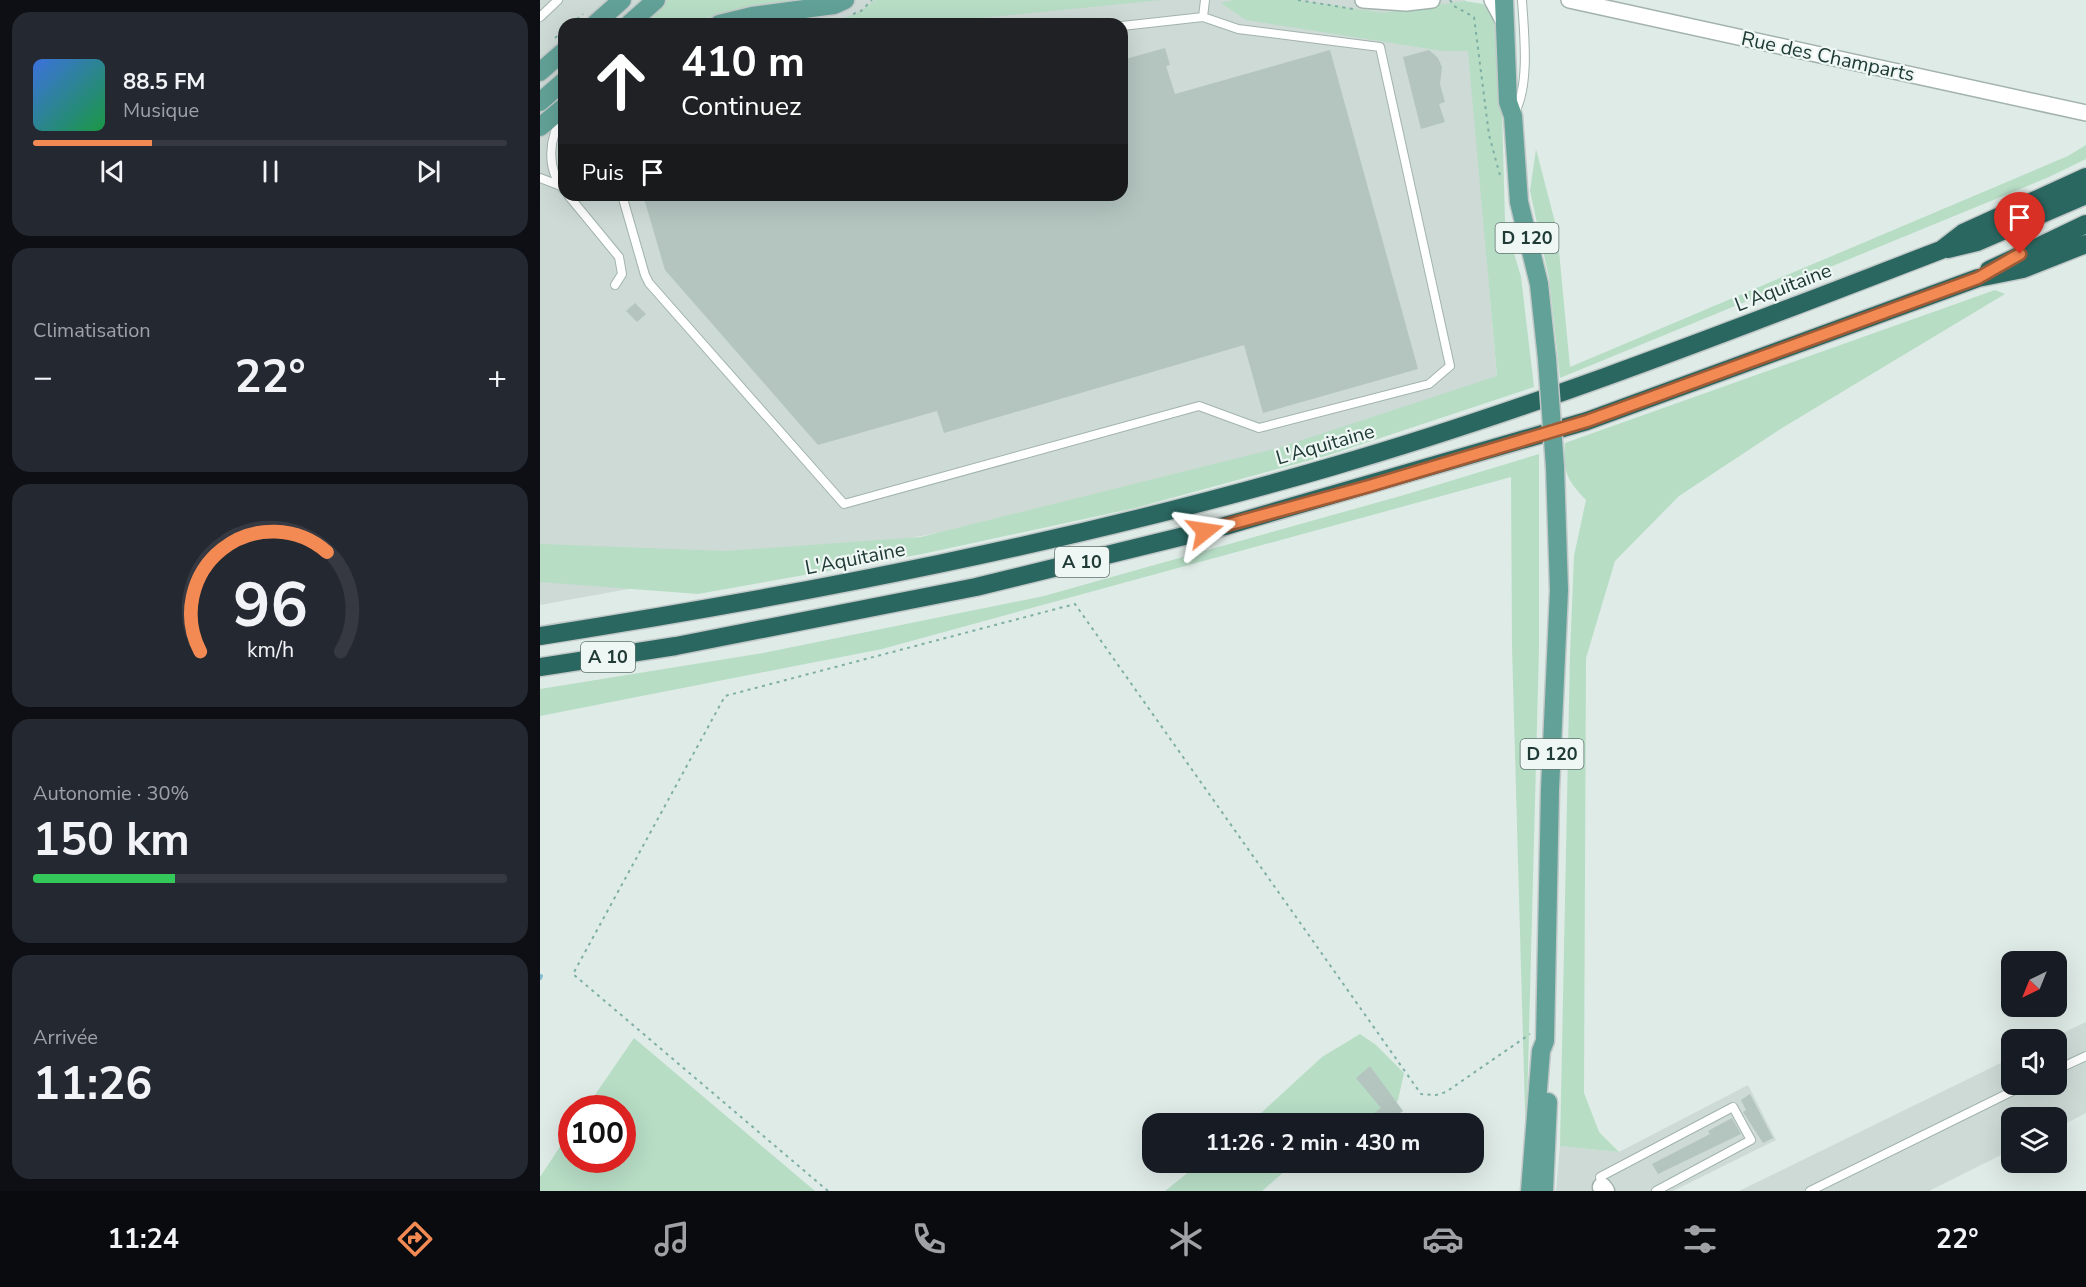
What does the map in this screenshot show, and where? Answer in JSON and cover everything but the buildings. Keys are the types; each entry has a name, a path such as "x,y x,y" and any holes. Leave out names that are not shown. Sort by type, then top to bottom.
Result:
{"highway":[{"name":"L'Aquitaine","path":"540,636 690,612 874,577 1024,544 1334,466 1576,390 1941,250 1963,233 2086,177"},
{"path":"1941,250 1977,242 2086,195"},
{"path":"1978,278 2020,254 2086,224"},
{"name":"A 10","path":"540,667 676,646 943,594 1225,526 1587,421 1978,278 2023,268 2086,244"}],"main road":[{"path":"602,18 622,0"},
{"path":"636,18 656,0"},
{"path":"744,18 834,5 845,0"},
{"path":"1504,0 1508,102 1513,116"},
{"name":"D 120","path":"1513,0 1517,101 1513,116 1520,202 1539,284 1556,468 1559,590 1551,790 1546,1035 1550,1053 1544,1191"},
{"path":"540,72 558,56"},
{"path":"540,102 558,86"},
{"path":"540,127 558,112"},
{"name":"D 120","path":"1530,1191 1541,1051 1546,1035"}],"street":[{"path":"1363,0 1406,3 1432,0"},
{"path":"1492,0 1506,26"},
{"name":"Rue des Champarts","path":"1569,0 2086,113"}],"lane":[{"path":"540,17 558,0"},
{"path":"1203,17 1205,0"},
{"path":"1513,116 1520,102 1523,75 1525,38 1522,0"},
{"path":"624,201 645,275 650,283 844,504 1199,406 1259,428 1429,384 1450,366 1380,47 1238,29 1203,17 1128,25"},
{"path":"558,126 551,146 554,170 558,179"},
{"path":"540,178 558,186"},
{"path":"573,201 619,257 622,274 615,285"},
{"path":"2067,1065 2086,1056"},
{"path":"1810,1191 2005,1095"},
{"path":"1604,1189 1599,1177 1733,1107 1751,1140 1656,1191"}],"path":[{"path":"828,1191 573,974 725,696 1075,604 1421,1094 1436,1095 1446,1092 1534,1031 1546,1035"}],"shaded area":[{"path":"540,0 1465,0 1498,390 1438,399 1103,503 540,605"},
{"path":"2086,1022 2086,1113 2067,1123 2067,1107 2001,1107 2001,1155 1929,1191 1739,1191 2001,1063 2001,1095 2067,1095 2067,1031"},
{"path":"1748,1085 1776,1140 1673,1191 1556,1191 1560,1146 1619,1152"}],"green space":[{"path":"668,0 799,0 705,18 648,18"},
{"path":"875,0 1161,0 980,18 844,18"},
{"path":"1234,0 1298,0 1383,13 1465,1 1483,4 1494,17 1500,38 1505,222 1521,277 1534,387 1329,455 1135,508 922,554 698,594 540,582 540,544 726,551 921,537 1278,448 1497,376 1468,51 1443,51 1246,20 1221,3"},
{"path":"2086,145 2086,159 2049,177 1560,378 1549,278 1530,191 1536,149 1557,230 1570,367 2068,156"},
{"path":"1995,290 2005,294 1782,428 1679,496 1615,561 1586,658 1584,1093 1599,1132 1619,1152 1560,1146 1570,654 1574,556 1586,500 1574,487 1567,474 1564,461 1565,443"},
{"path":"1539,454 1539,648 1526,1146 1512,647 1511,477 882,649 540,716 540,689 763,653 1044,596 1404,495"},
{"path":"1360,1034 1376,1045 1404,1073 1398,1100 1388,1113 1261,1113 1322,1057"},
{"path":"634,1038 815,1191 540,1191 540,1177 558,1150 558,1173 636,1173 636,1095 595,1095"},
{"path":"1188,1173 1283,1173 1262,1191 1165,1191"}],"route":[{"path":"1205,531 1369,486 1587,421 1978,278 2020,254"}]}
